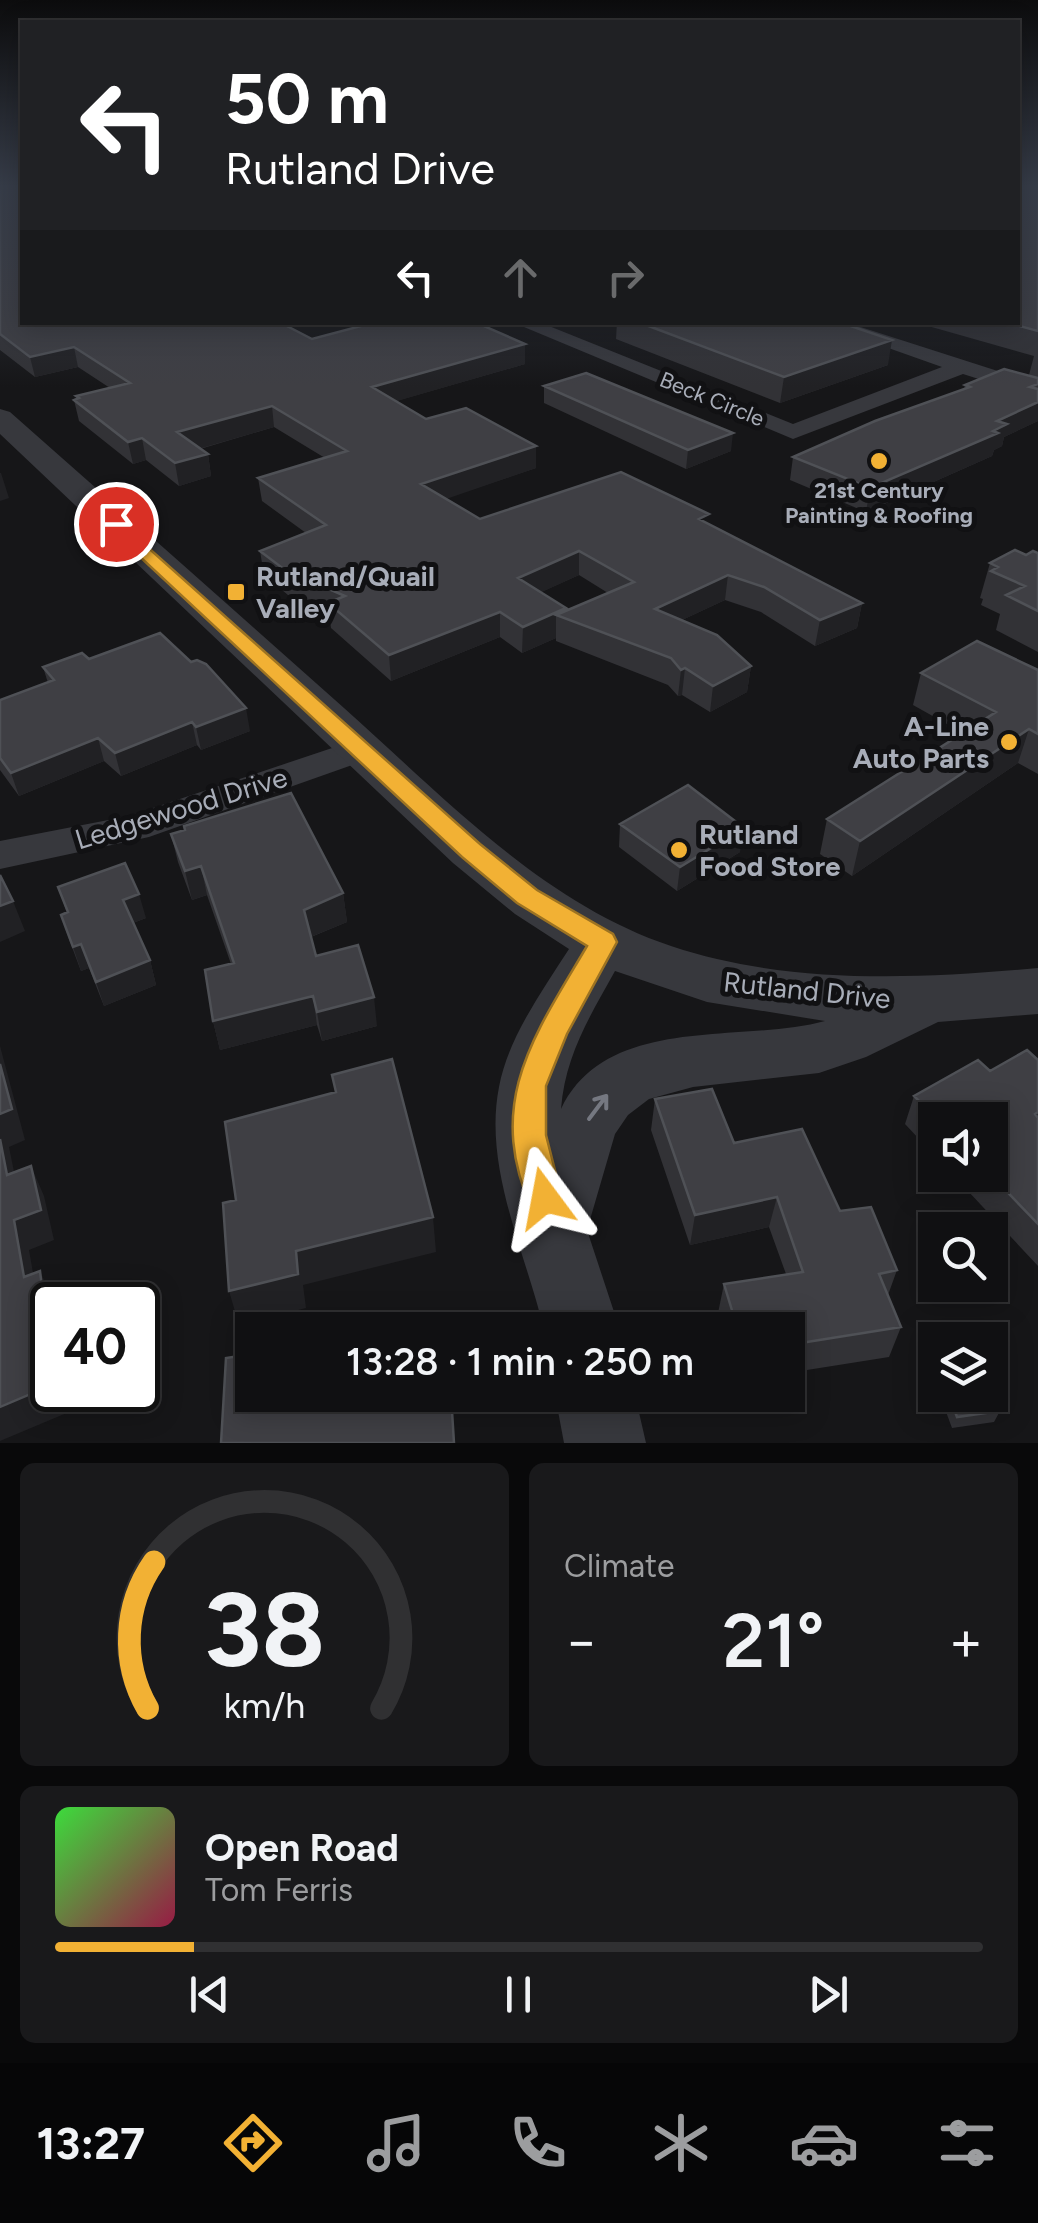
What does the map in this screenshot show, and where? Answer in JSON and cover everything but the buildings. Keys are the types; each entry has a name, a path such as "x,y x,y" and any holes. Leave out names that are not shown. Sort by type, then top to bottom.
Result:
{"street":[{"name":"Beck Circle","path":"527,325 793,432 961,366"},
{"path":"833,325 1038,392"},
{"name":"Rutland Drive","path":"0,418 359,750 527,896 603,942 690,975 780,993 926,1002 1038,991"},
{"name":"Ledgewood Drive","path":"0,855 136,828 359,750"},
{"path":"577,1312 530,1135 530,1086 552,1032 603,942"},
{"path":"552,1230 575,1146 596,1105 625,1078 674,1062 820,1048 926,1002"},
{"path":"599,1412 605,1443"}],"place":[{"name":"21st Century Painting & Roofing","path":"879,461"},
{"name":"Rutland/Quail Valley","path":"236,592"},
{"name":"A-Line Auto Parts","path":"1009,742"},
{"name":"Rutland Food Store","path":"679,850"}],"route":[{"path":"116,524 471,850 527,896 603,942 552,1032 530,1086 530,1135 545,1198"}]}
